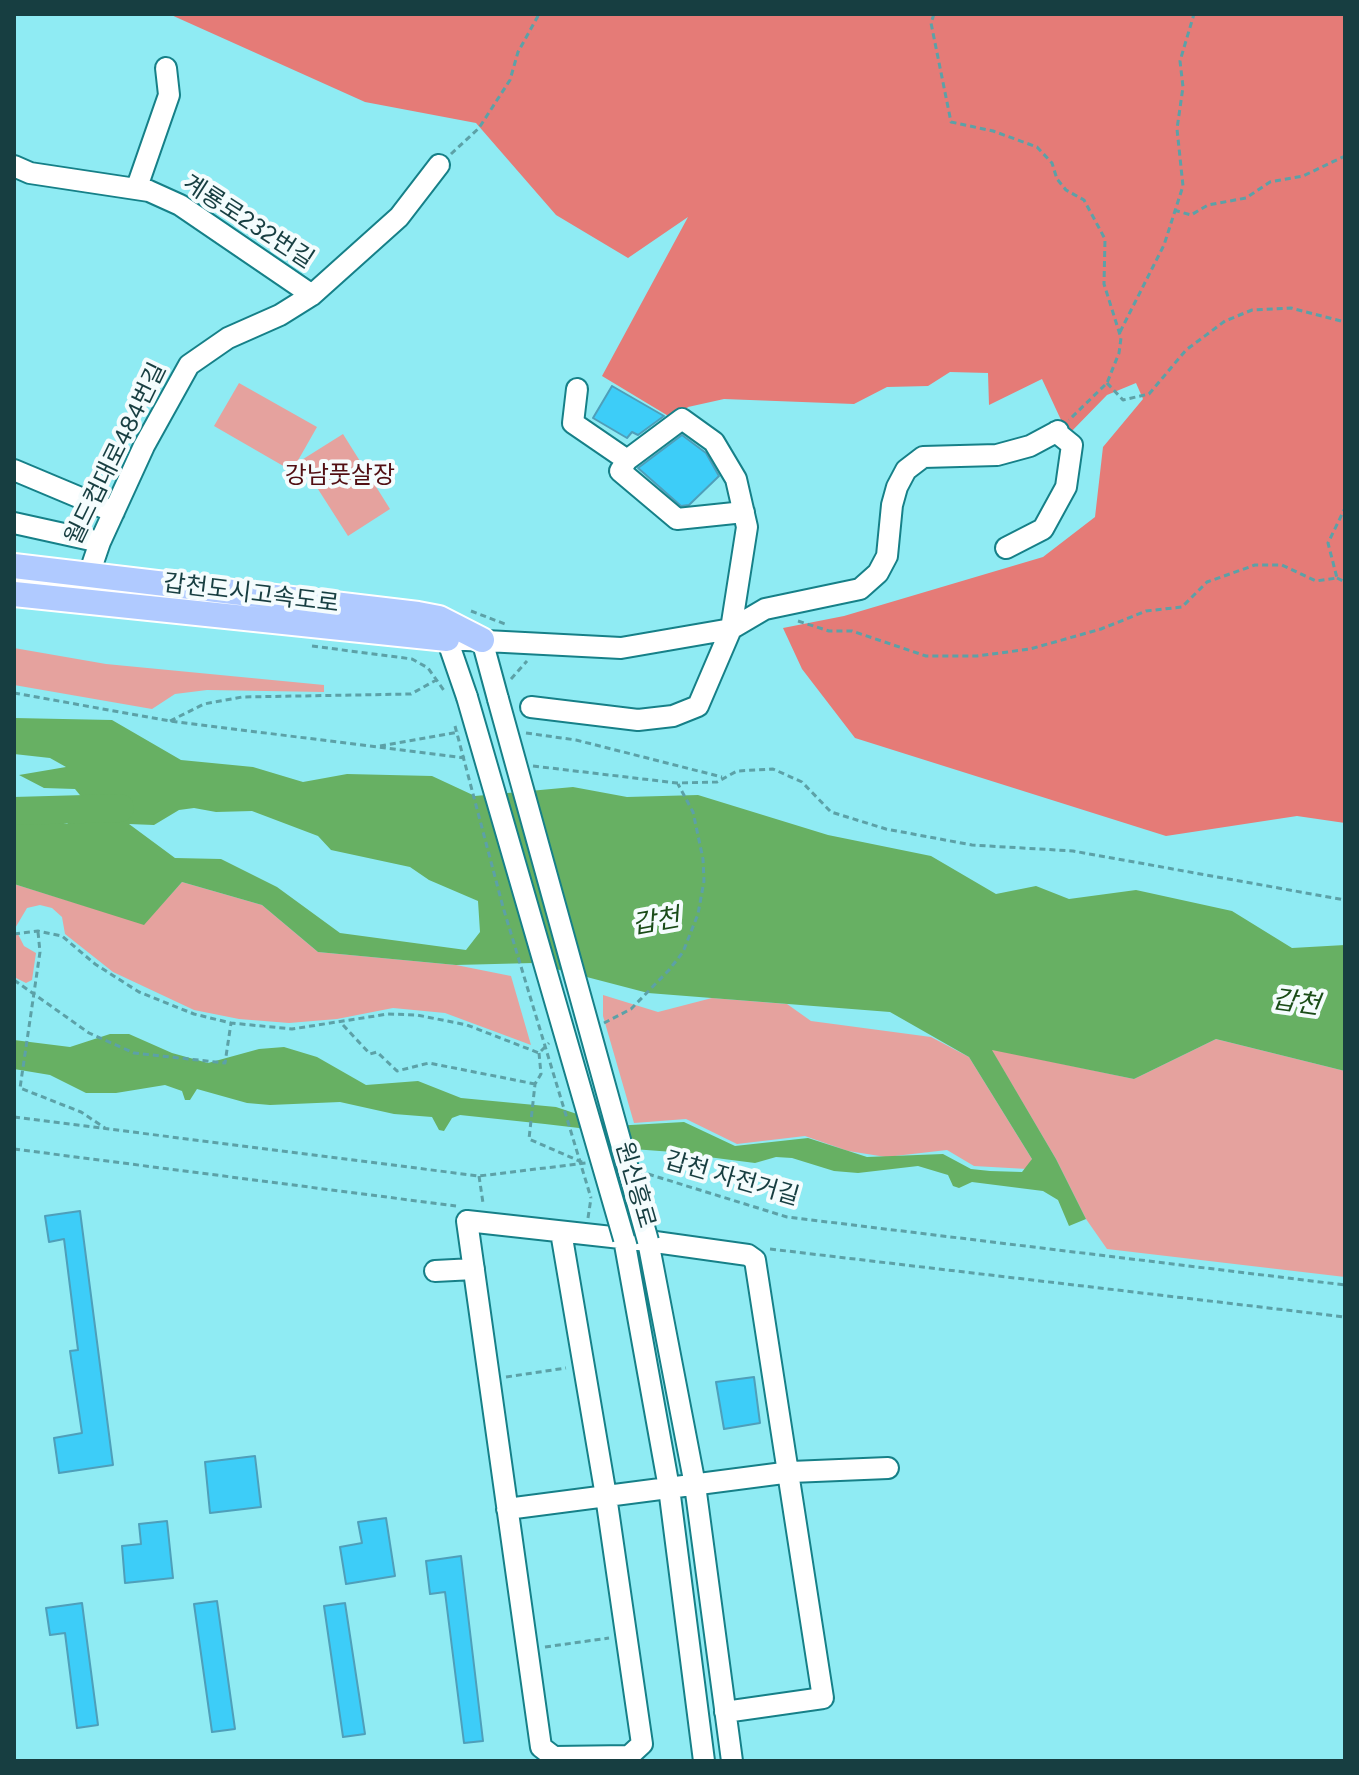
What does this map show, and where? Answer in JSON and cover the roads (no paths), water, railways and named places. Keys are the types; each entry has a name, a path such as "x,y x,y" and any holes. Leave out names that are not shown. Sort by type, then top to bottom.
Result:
{"main road":[{"name":"갑천도시고속도로","path":"14,566 418,614 439,618 482,640"},
{"name":"갑천도시고속도로","path":"14,594 447,639"}],"street":[{"path":"137,187 169,95 166,68"},
{"name":"월드컵대로484번길","path":"81,601 100,542 144,446 189,365 228,338 280,315 312,295 399,217 439,165"},
{"name":"계룡로232번길","path":"14,166 30,173 137,187 180,205 312,295"},
{"path":"577,389 573,423 627,460"},
{"path":"531,707 638,720 673,716 698,706 731,629 745,520 736,479 714,442 682,419 627,460 620,471 677,519 745,520"},
{"path":"447,639 621,648 731,629 765,609 860,589 878,573 887,556 892,505 906,470 923,457 997,455 1030,446 1057,431 1072,445 1066,487 1043,529 1006,548"},
{"path":"14,470 114,512"},
{"path":"14,523 100,542"},
{"name":"원신흥로","path":"447,639 457,696 624,1239 669,1488 704,1761"},
{"name":"원신흥로","path":"482,640 504,692 648,1241 695,1485 732,1761"},
{"path":"561,1232 606,1496 642,1744 629,1756 554,1757 541,1747 467,1221 484,1217 561,1232 748,1255 755,1260 791,1472 823,1698 725,1712"},
{"path":"435,1271 474,1269"},
{"path":"507,1509 791,1472 888,1468"}],"water":[{"path":"14,718 112,720 181,760 253,767 303,782 347,774 432,776 475,796 573,787 627,797 698,795 828,835 931,856 996,894 1036,886 1069,899 1136,890 1232,911 1292,948 1345,945 1345,1071 1216,1039 1134,1079 992,1050 1056,1159 1086,1219 1069,1226 1058,1200 1043,1191 972,1182 959,1188 953,1186 948,1175 918,1166 858,1173 834,1171 792,1158 776,1157 755,1163 708,1157 703,1160 701,1171 696,1171 693,1156 687,1153 619,1148 579,1128 460,1115 452,1118 444,1131 439,1130 432,1117 394,1114 340,1102 247,1103 197,1089 190,1100 185,1100 182,1091 165,1085 116,1093 86,1093 50,1075 14,1069 14,1040 70,1047 110,1034 129,1034 172,1053 208,1063 259,1049 284,1047 317,1057 366,1085 418,1081 461,1098 556,1107 613,1126 684,1122 735,1146 808,1138 867,1157 943,1154 971,1169 990,1171 1022,1172 1032,1159 969,1057 890,1012 648,993 533,963 456,965 318,952 262,905 182,882 144,925 14,884 14,821 42,817 67,824 88,805 75,789 44,788 19,775 66,767 50,758 14,754","holes":["194,808 216,812 252,811 318,836 331,850 410,867 429,880 478,901 480,932 466,950 340,933 277,887 221,859 175,858 129,824 154,825 179,810"]}],"waterway":[{"name":"갑천","path":"14,811 120,808"}],"park label":[{"name":"강남풋살장","path":"340,476"}]}
